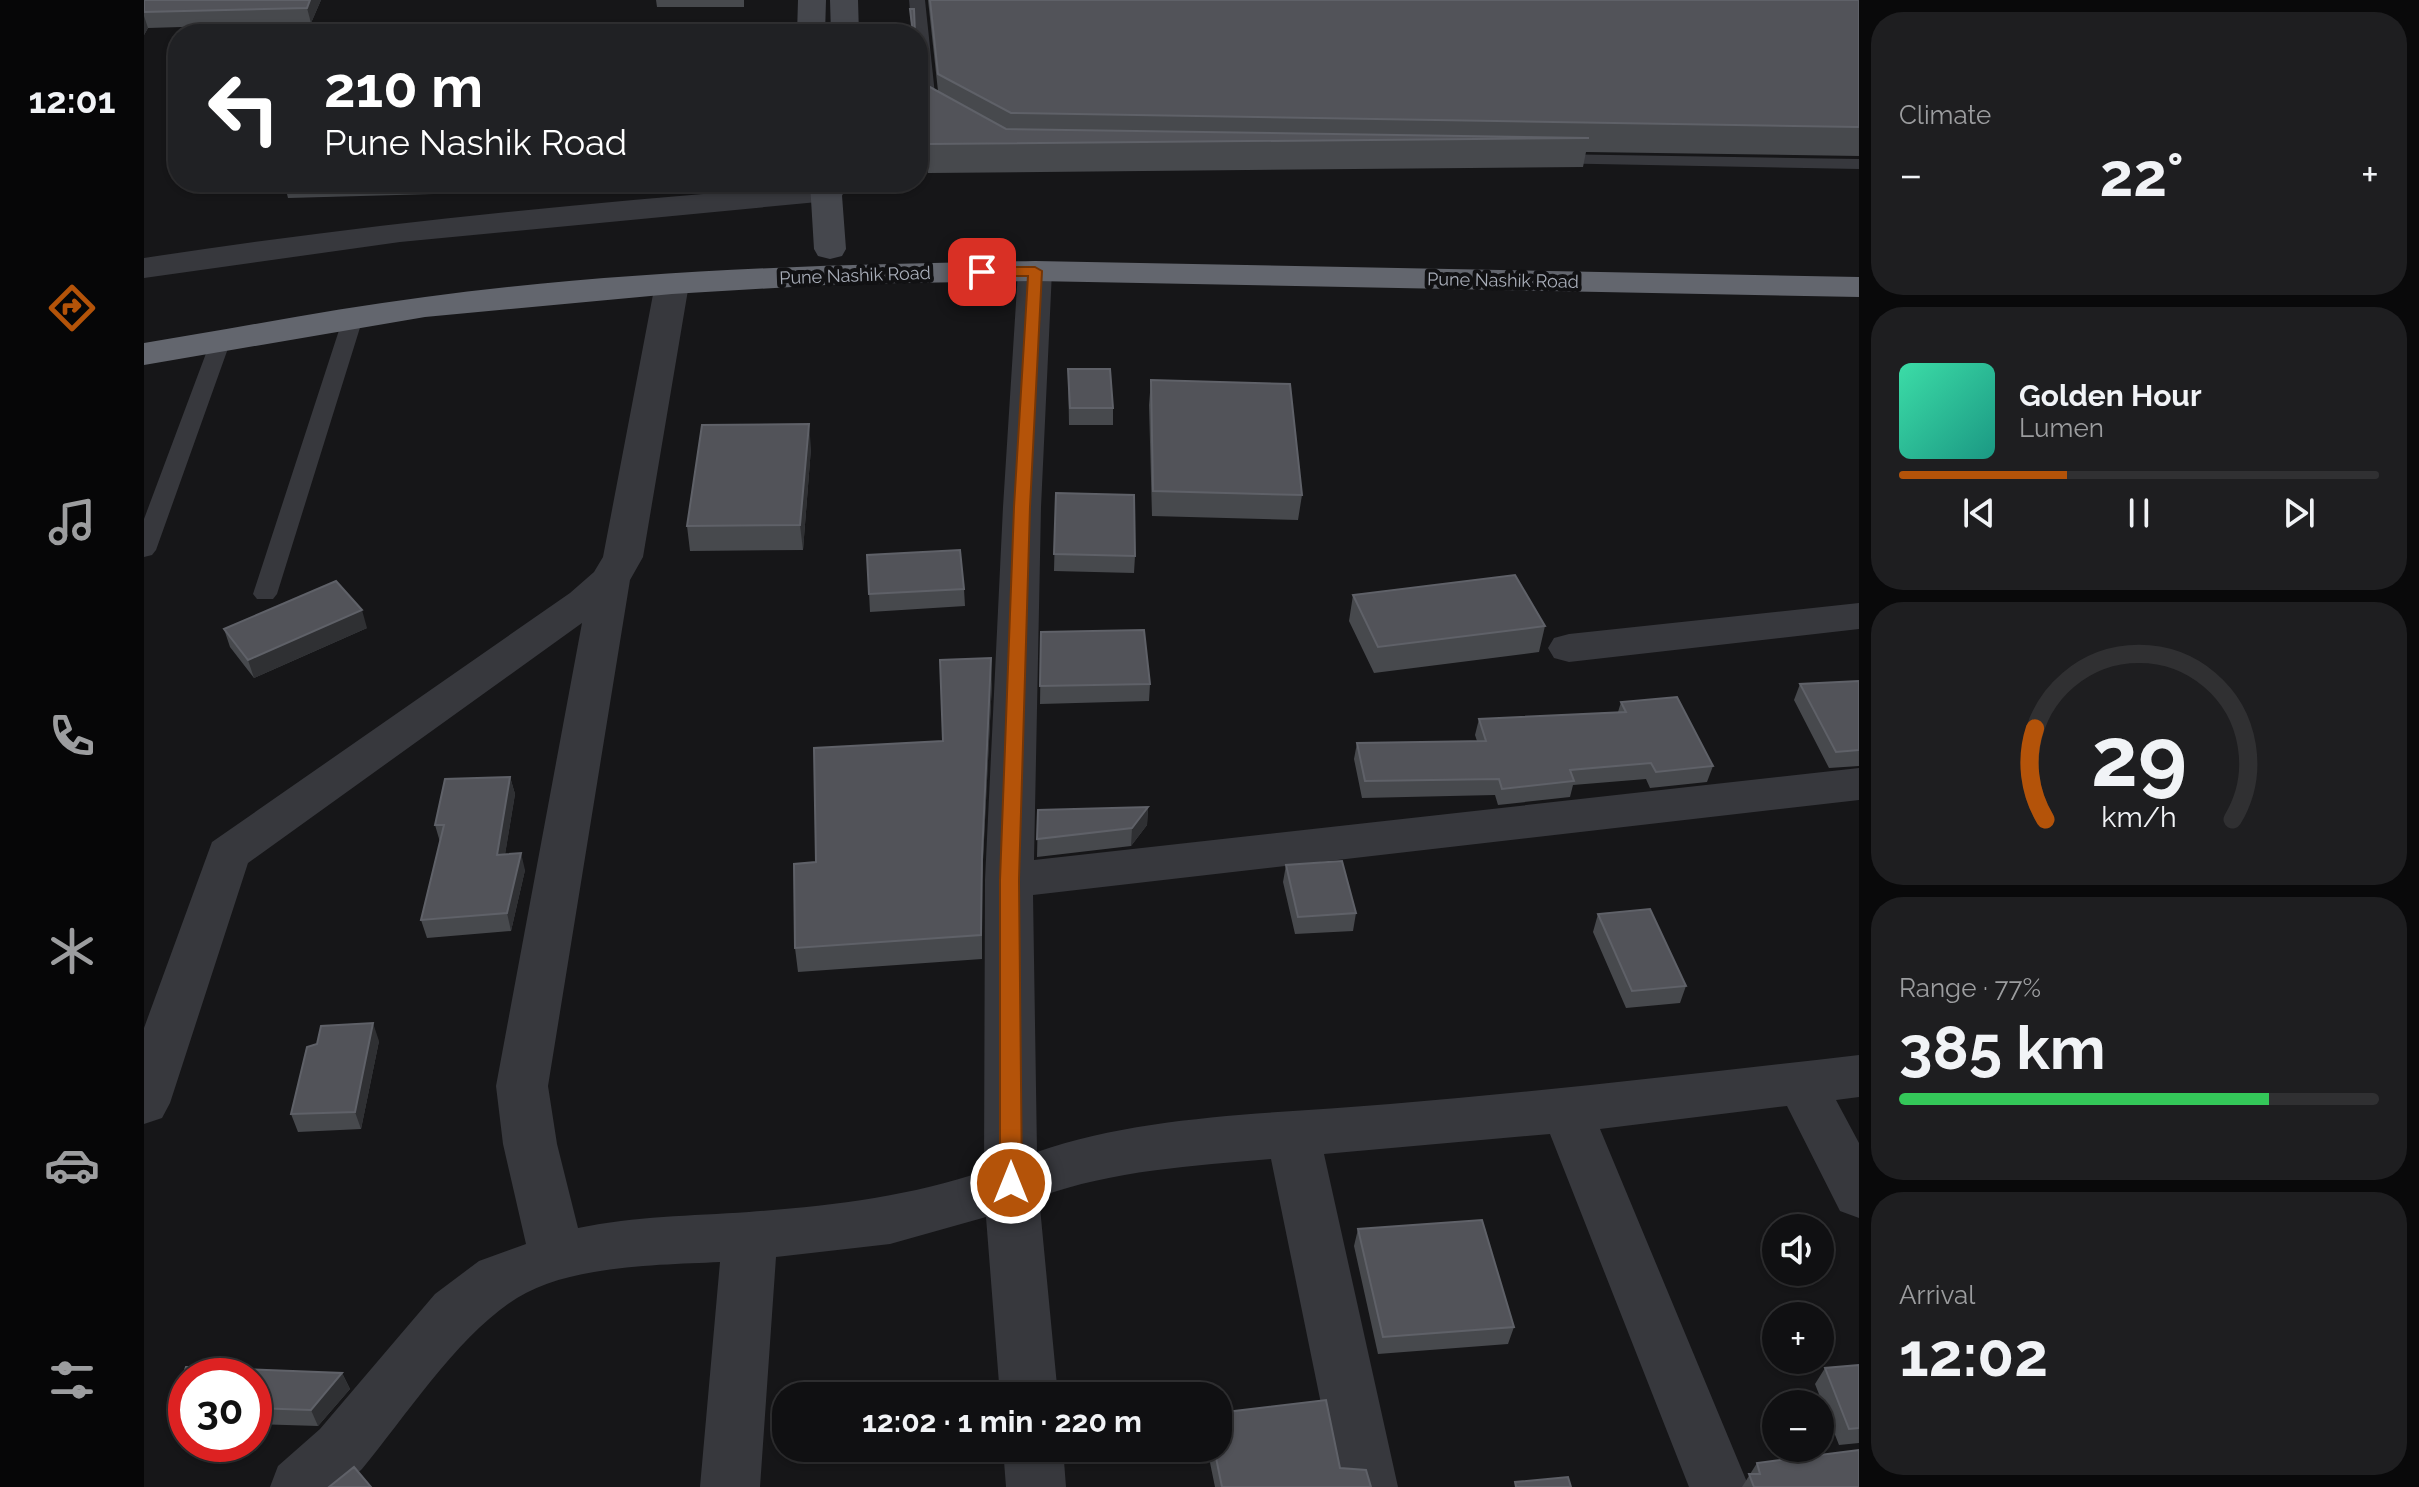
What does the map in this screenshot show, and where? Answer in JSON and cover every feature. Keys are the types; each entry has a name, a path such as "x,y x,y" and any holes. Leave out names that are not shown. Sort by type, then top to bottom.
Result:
{"highway":[{"name":"Pune Nashik Road","path":"144,326 409,284 733,253 830,249 1140,246 1707,260 1859,260"},
{"name":"Pune Nashik Road","path":"144,354 425,307 672,284 872,273 1035,271 1859,287"}],"main road":[{"path":"811,24 812,0"},
{"path":"844,0 845,24"},
{"path":"826,192 830,249"}],"street":[{"path":"144,268 274,247 768,192"},
{"path":"1028,1382 1011,1183 1009,880 1022,507 1035,271"},
{"path":"557,1257 530,1144 522,1086 610,580 623,557 672,284"},
{"path":"144,1103 228,854 584,602 610,580"},
{"path":"1569,648 1859,616"},
{"path":"1009,880 1859,784"},
{"path":"300,1487 341,1449 455,1312 499,1279 557,1257 629,1242 750,1236 890,1220 962,1202 1070,1163 1140,1148 1567,1111 1859,1076"},
{"path":"1801,1083 1859,1195"},
{"path":"1567,1111 1719,1487"},
{"path":"1293,1136 1368,1487"},
{"path":"730,1487 750,1236"},
{"path":"1034,1462 1036,1487"}],"lane":[{"path":"917,0 919,24"},
{"path":"928,106 954,121"},
{"path":"1527,159 1859,164"},
{"path":"265,594 353,318"},
{"path":"144,550 221,340"}],"building":[{"path":"144,0 310,0 307,8 144,12"},
{"path":"930,0 1859,0 1859,127 1011,113 938,74"},
{"path":"910,9 914,9 915,24 912,24"},
{"path":"928,86 1006,129 1589,138 928,144"},
{"path":"1068,369 1110,369 1113,408 1070,408"},
{"path":"1151,380 1290,384 1302,495 1153,491"},
{"path":"809,424 800,525 687,526 702,425"},
{"path":"1056,493 1134,495 1135,556 1054,554"},
{"path":"960,550 964,589 869,594 867,555"},
{"path":"1515,575 1545,626 1378,647 1353,595"},
{"path":"336,581 362,610 248,660 224,629"},
{"path":"1144,630 1150,684 1040,686 1041,632"},
{"path":"991,658 981,935 795,948 794,864 816,862 814,748 943,741 940,660"},
{"path":"1859,681 1859,750 1836,752 1800,684"},
{"path":"1677,697 1713,766 1656,772 1651,763 1570,770 1574,781 1502,789 1499,779 1365,781 1357,743 1486,741 1479,719 1626,712 1621,702"},
{"path":"510,777 497,855 521,853 507,913 421,920 444,825 435,825 445,779"},
{"path":"1148,807 1132,828 1037,839 1038,810"},
{"path":"1342,861 1356,913 1298,917 1286,865"},
{"path":"1650,909 1686,986 1632,991 1598,914"},
{"path":"373,1023 355,1112 291,1114 307,1047 317,1044 321,1026"},
{"path":"1482,1220 1514,1327 1383,1337 1358,1229"},
{"path":"1859,1365 1859,1428 1849,1429 1827,1374 1834,1374 1834,1367"},
{"path":"272,1370 342,1373 311,1410 272,1409"},
{"path":"1326,1400 1340,1468 1366,1470 1371,1487 1222,1487 1217,1462 1232,1462 1232,1411"},
{"path":"1859,1450 1859,1487 1754,1487 1749,1474 1760,1474 1757,1463 1834,1462 1834,1453"},
{"path":"354,1467 371,1487 329,1487"},
{"path":"1568,1477 1571,1487 1516,1487 1515,1482"}],"route":[{"path":"982,272 1035,271 1022,507 1009,880 1011,1183"}]}
